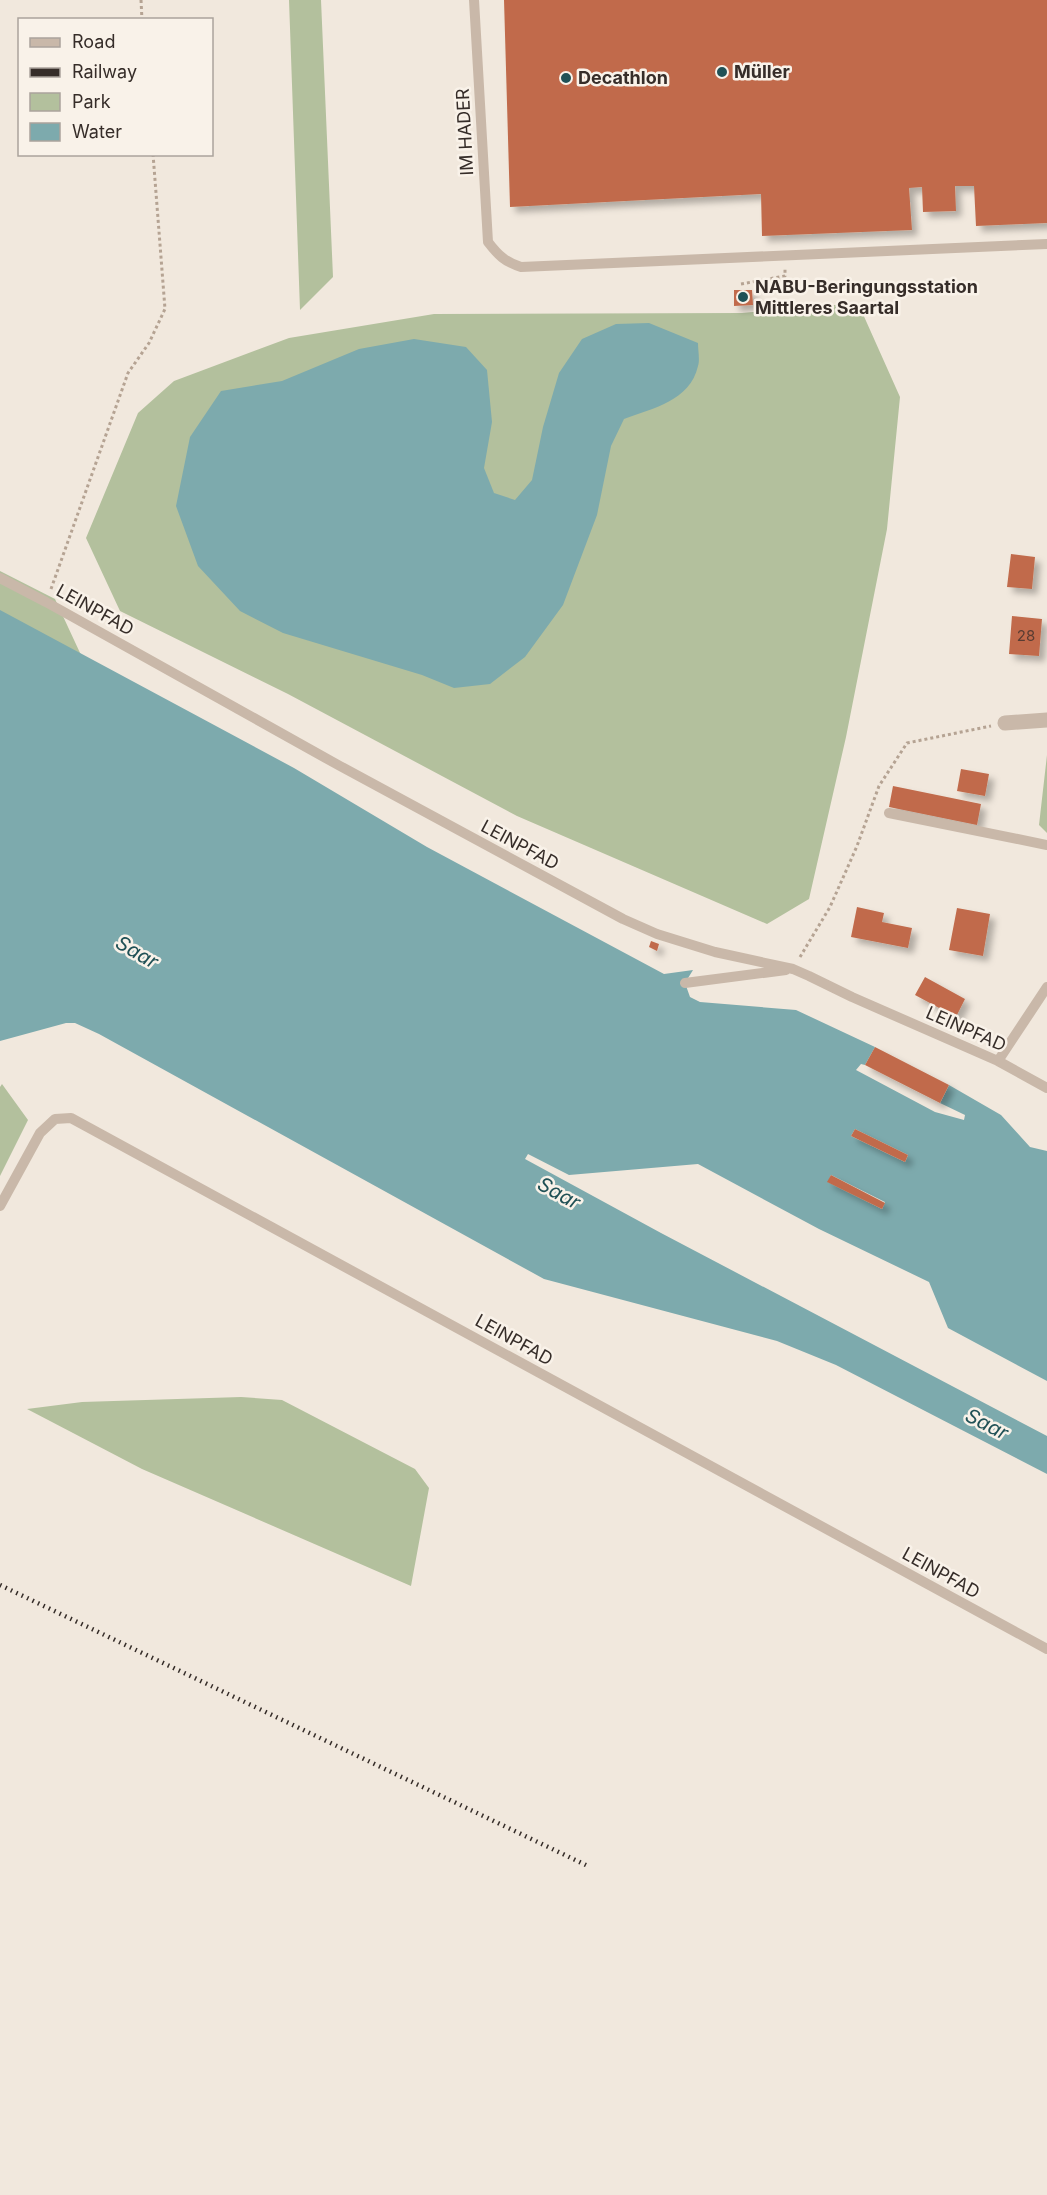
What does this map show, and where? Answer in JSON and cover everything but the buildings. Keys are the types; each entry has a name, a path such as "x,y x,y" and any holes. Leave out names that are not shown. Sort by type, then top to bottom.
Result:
{"street":[{"path":"1005,723 1047,720"}],"lane":[{"name":"IM HADER","path":"474,0 488,242 501,258 521,267 784,255"},
{"path":"784,255 1047,244"},
{"name":"LEINPFAD","path":"0,578 623,919 657,934 715,952 793,969 998,1061 1047,1088"},
{"path":"890,813 1047,845"},
{"path":"685,983 793,969"},
{"path":"998,1061 1047,987"},
{"name":"LEINPFAD","path":"0,1206 40,1133 55,1119 71,1118 1047,1649"}],"path":[{"path":"141,0 142,18"},
{"path":"46,602 128,373 149,343 165,309 153,156"},
{"path":"741,284 785,276 784,255"},
{"path":"793,969 830,907 857,846 879,786 907,743 1005,723"}],"green space":[{"path":"289,0 321,0 333,277 300,310"},
{"path":"858,303 900,397 887,529 846,737 809,899 767,924 517,816 288,694 120,611 86,538 138,413 174,381 289,338 434,314 742,313"},
{"path":"0,571 55,599 81,655 0,614"},
{"path":"1047,755 1047,833 1039,825"},
{"path":"2,1084 28,1120 0,1176 0,1087"},
{"path":"241,1397 282,1400 415,1469 429,1488 411,1586 142,1469 27,1409 82,1402"}],"water":[{"path":"649,323 698,343 699,364 694,378 687,388 669,402 624,419 611,446 597,515 563,605 525,657 490,684 454,688 422,675 283,633 240,611 198,566 176,506 190,437 221,391 282,381 359,349 414,339 466,347 487,370 492,422 484,468 494,493 515,500 532,480 543,427 559,373 582,339 616,324"},
{"name":"Saar","path":"0,610 294,768 427,847 664,974 693,970 685,983 690,997 700,1002 796,1010 875,1047 865,1065 861,1064 856,1070 935,1112 964,1120 965,1115 940,1103 949,1085 1001,1115 1030,1147 1047,1151 1047,1381 948,1328 929,1282 819,1229 698,1164 569,1175 528,1154 525,1159 1047,1436 1047,1474 836,1365 777,1341 544,1279 99,1034 75,1023 66,1023 0,1041","holes":["855,1129 908,1155 905,1162 851,1136","831,1175 885,1202 882,1209 828,1182"]}],"railway":[{"path":"0,1585 590,1867"}],"place":[{"name":"Müller","path":"722,72"},
{"name":"Decathlon","path":"566,78"},
{"name":"NABU-Beringungsstation Mittleres Saartal","path":"743,297"}]}
